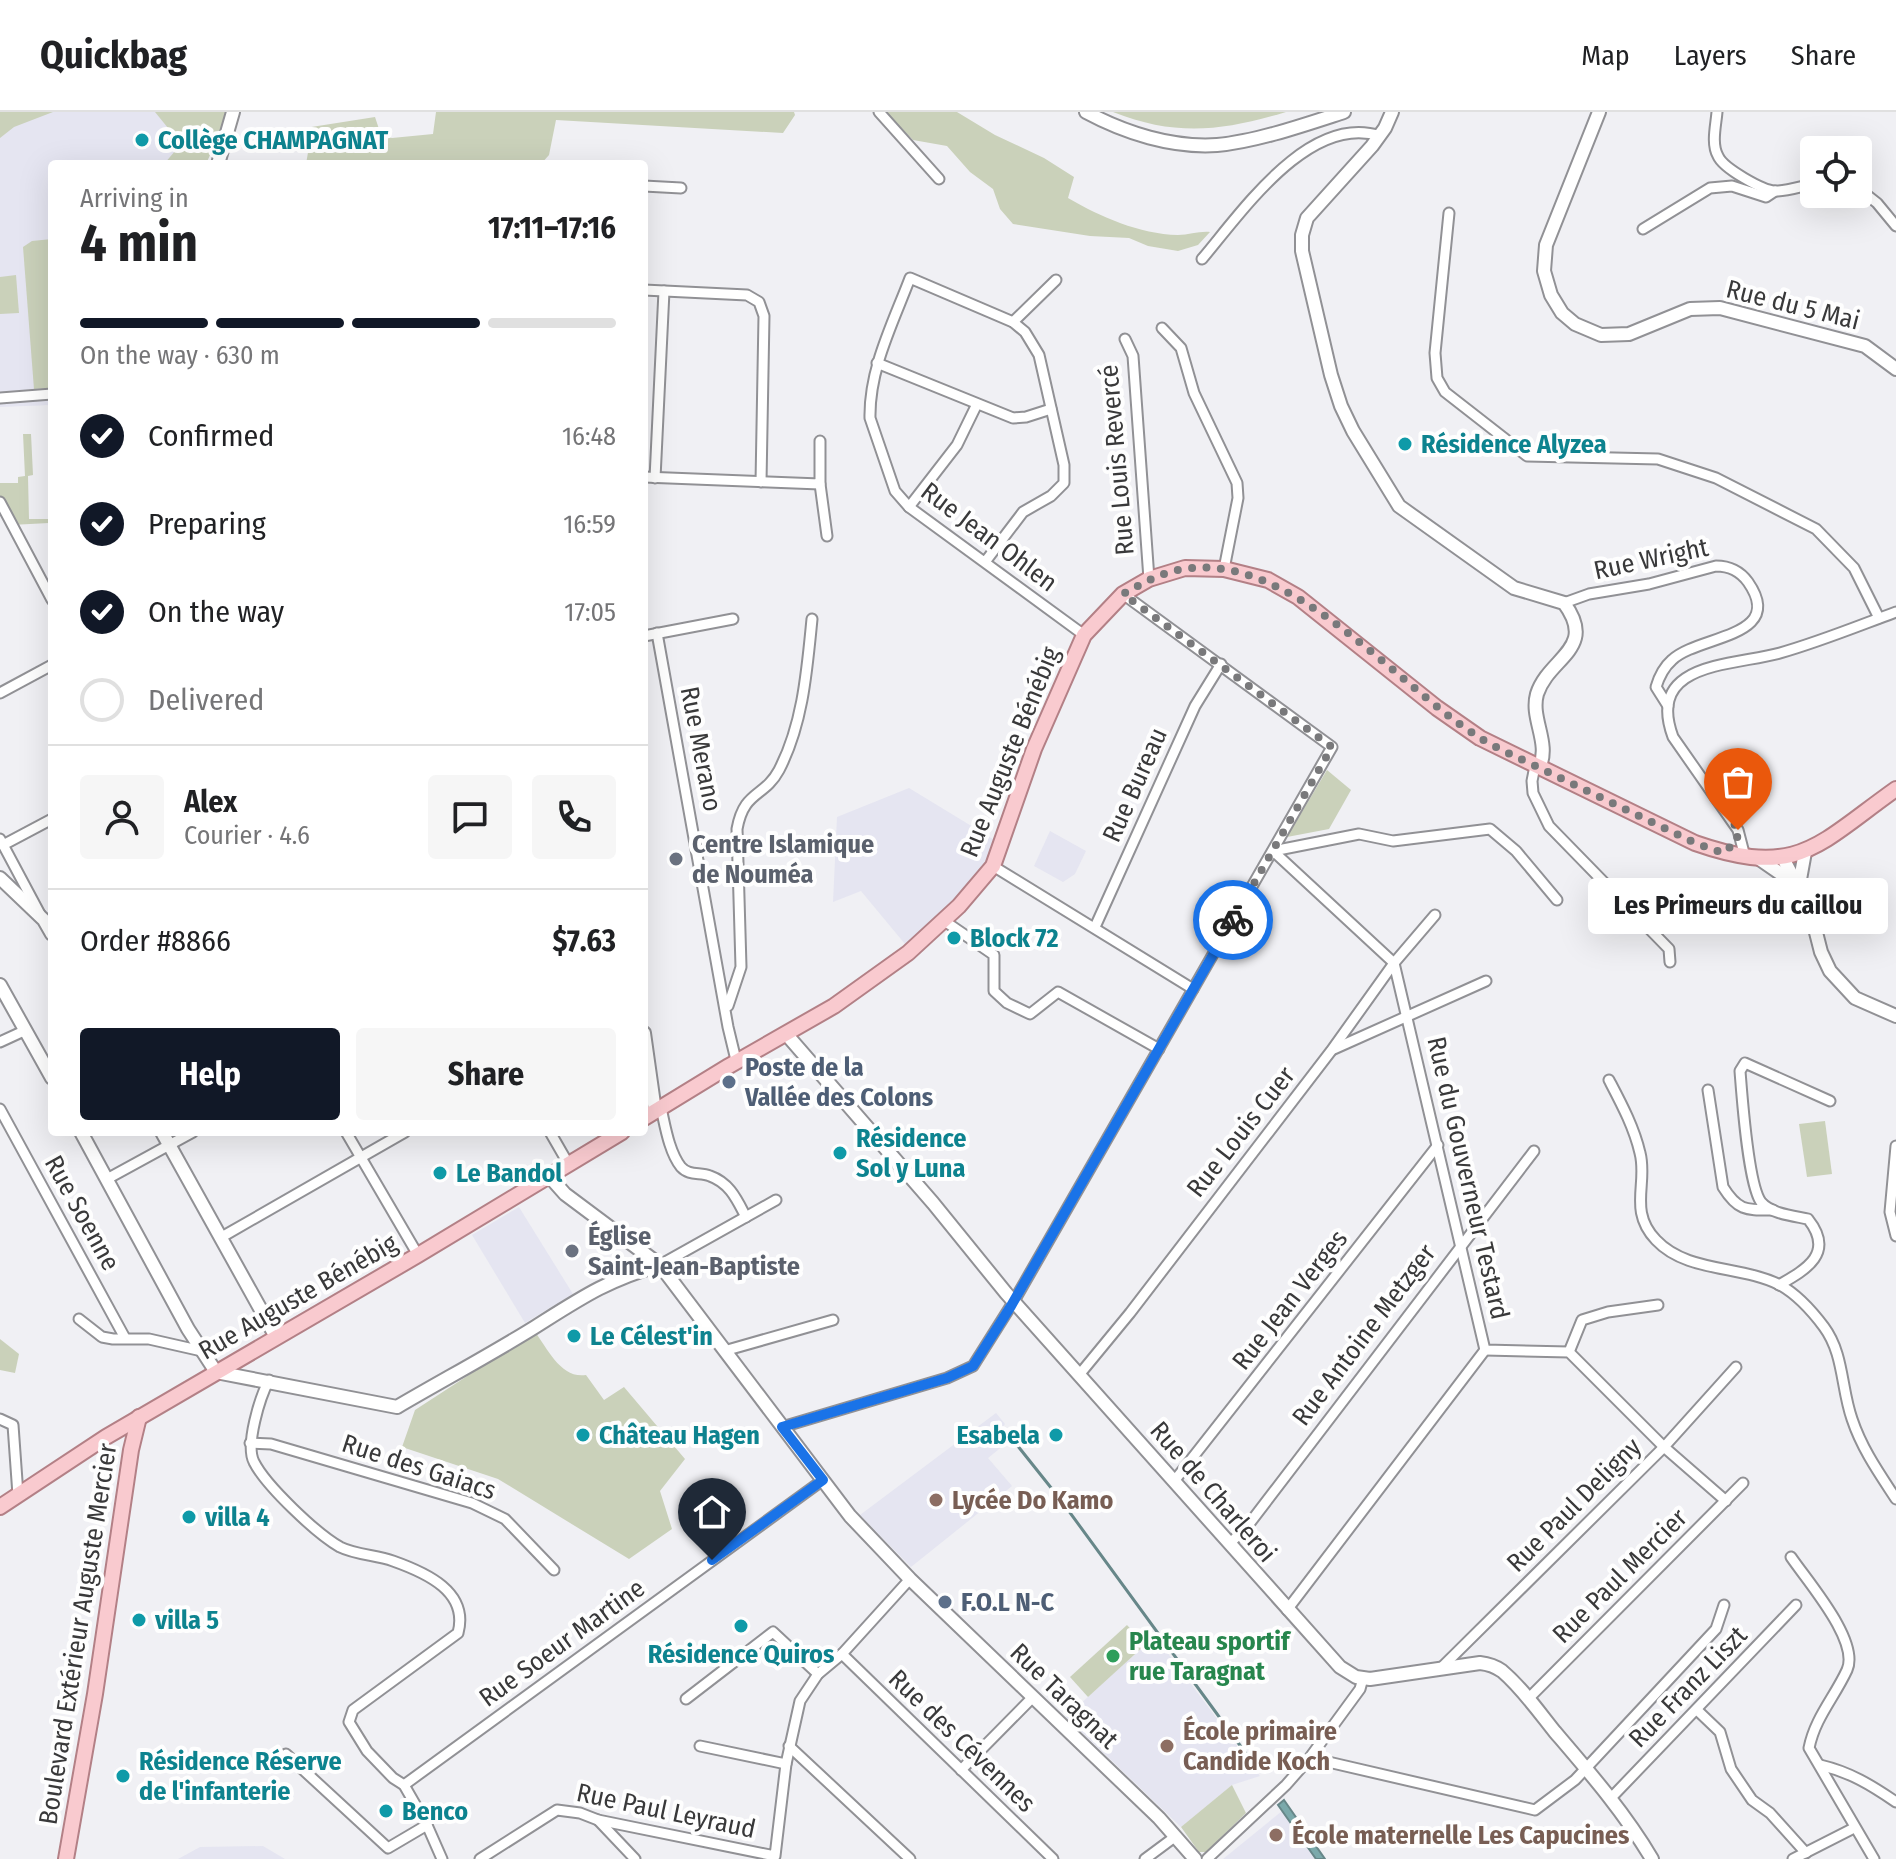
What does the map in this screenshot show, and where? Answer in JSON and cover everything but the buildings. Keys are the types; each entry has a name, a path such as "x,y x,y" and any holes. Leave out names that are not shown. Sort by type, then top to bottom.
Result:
{"main road":[{"name":"Rue Auguste Bénébig","path":"654,1112 787,1035 870,981 908,953 979,885 993,866 1034,749 1084,635 1123,594 1149,579 1185,568 1224,569 1268,580 1298,597 1480,738 1695,843 1723,853 1752,858 1783,858 1805,852 1896,789"},
{"name":"Rue Auguste Bénébig","path":"0,1507 139,1417 616,1136"},
{"name":"Boulevard Extérieur Auguste Mercier","path":"66,1859 95,1694 131,1450 139,1417"},
{"path":"106,1437 120,1436 131,1450"}],"street":[{"path":"219,160 233,112"},
{"path":"879,112 939,179"},
{"path":"1086,112 1142,136 1171,142 1217,145 1344,112"},
{"path":"1392,112 1380,136 1307,218 1302,235 1308,279 1341,406 1399,506 1514,588 1564,603 1575,621 1576,637 1567,654 1541,685 1537,696 1535,707 1544,751 1532,781 1533,793 1549,826 1669,949 1670,962"},
{"name":"Rue du 5 Mai","path":"1599,112 1546,245 1544,271 1551,295 1562,313 1575,324 1601,335 1629,334 1690,309 1720,308 1865,346 1896,369"},
{"path":"1717,112 1715,136 1718,158 1758,185 1775,191"},
{"path":"1202,259 1297,155 1335,135 1363,130 1380,136"},
{"path":"648,186 681,188"},
{"path":"1643,229 1710,188 1732,186 1766,197 1775,191 1800,187"},
{"path":"1872,199 1896,226"},
{"path":"1449,213 1435,353 1437,378 1445,392 1527,456 1658,459 1716,478 1816,529 1854,568 1879,618"},
{"name":"Rue Jean Ohlen","path":"1013,322 910,278 877,363 870,418 895,491 909,507 1084,635"},
{"path":"985,562 1023,512 1051,496 1064,483 1064,465 1039,355 1025,332 1013,322 1056,280"},
{"path":"648,290 747,295 759,302 764,316 761,482"},
{"path":"664,291 649,478 820,484"},
{"path":"1162,328 1181,348 1194,393 1237,483 1238,498 1224,569"},
{"name":"Rue Louis Revercé","path":"1125,339 1133,356 1149,579"},
{"path":"877,363 1013,418 1051,409"},
{"path":"0,398 48,394"},
{"path":"909,507 957,445 977,404"},
{"path":"820,441 820,484 827,536"},
{"path":"0,502 48,592"},
{"name":"Rue Wright","path":"1564,603 1589,594 1649,584 1716,566 1725,566 1739,573 1757,599 1756,615 1743,629 1711,640 1671,660 1656,687 1668,706"},
{"path":"782,1427 947,1378 973,1366 1014,1301 1332,747 1123,594"},
{"path":"1799,888 1786,875 1752,858 1734,824 1673,737 1667,722 1668,706 1675,687 1692,672 1721,662 1779,653 1896,612"},
{"path":"648,635 733,619"},
{"path":"727,1009 741,967 737,829 740,814 746,802 777,774 793,739 805,686 812,619"},
{"name":"Rue Merano","path":"657,633 735,1056 739,1061"},
{"name":"Rue Bureau","path":"1095,927 1195,706 1221,664"},
{"path":"0,693 48,667"},
{"path":"48,821 2,842 48,927"},
{"path":"1723,853 1738,840 1734,824"},
{"path":"1273,851 1359,834 1393,841 1490,829 1516,851 1557,900"},
{"path":"1273,851 1394,963"},
{"path":"1799,888 1805,852"},
{"path":"1783,858 1810,909 1821,952 1840,985 1855,998 1896,1016"},
{"path":"993,866 1193,989"},
{"path":"0,878 44,920"},
{"name":"Rue Louis Cuer","path":"1079,1375 1121,1325 1331,1051 1394,963 1435,915"},
{"path":"943,920 994,955 994,991 1007,1003 1030,1014 1058,992 1159,1049"},
{"name":"Rue du Gouverneur Testard","path":"1394,963 1485,1350 1569,1352"},
{"path":"1331,1051 1486,981"},
{"path":"0,985 48,1071"},
{"path":"0,1042 26,1030"},
{"name":"Rue de Charleroi","path":"787,1035 933,1203 965,1246 1287,1610 1340,1667 1363,1678"},
{"path":"1773,1210 1762,1202 1755,1185 1740,1071 1745,1063 1755,1066 1766,1074 1830,1101"},
{"path":"648,1065 654,1112 665,1128 681,1167 724,1183 746,1217"},
{"path":"1609,1080 1630,1121 1640,1152 1643,1165 1639,1192 1645,1225 1655,1239 1676,1256 1779,1285 1808,1307 1836,1344 1845,1394 1863,1448 1896,1499"},
{"path":"1708,1090 1723,1187 1731,1200 1746,1210 1773,1210 1808,1219 1817,1237 1818,1250 1811,1267 1779,1285"},
{"name":"Rue Soenne","path":"0,1109 125,1338"},
{"path":"83,1136 216,1372 397,1407 573,1301 625,1275 660,1265 776,1200"},
{"path":"164,1136 276,1337"},
{"path":"107,1179 186,1136"},
{"path":"348,1136 418,1255"},
{"path":"220,1238 398,1136"},
{"path":"552,1136 569,1165"},
{"name":"Rue Jean Verges","path":"1175,1480 1438,1145"},
{"path":"1896,1146 1890,1212 1896,1236"},
{"name":"Rue Antoine Metzger","path":"1229,1544 1246,1528 1459,1245 1534,1151"},
{"name":"Rue Taragnat","path":"549,1176 565,1194 660,1265 850,1516 910,1579 1176,1836 1195,1859"},
{"path":"1658,1305 1608,1312 1582,1320 1569,1352 1664,1447 1726,1501"},
{"path":"79,1319 102,1337 149,1339 202,1351"},
{"path":"724,1351 833,1320"},
{"path":"1287,1610 1485,1350"},
{"name":"Rue Paul Deligny","path":"1440,1669 1664,1447 1736,1367"},
{"path":"269,1380 250,1443 253,1461 291,1508 341,1548 394,1561 441,1583 457,1601 462,1619 458,1633 353,1710 349,1722 367,1751 404,1785 442,1859"},
{"path":"0,1419 13,1425 18,1495"},
{"name":"Rue des Gaiacs","path":"250,1443 271,1444 472,1503 505,1519 554,1570"},
{"name":"Rue Soeur Martine","path":"404,1785 823,1480"},
{"name":"Rue Paul Mercier","path":"1528,1699 1743,1483"},
{"path":"1791,1557 1848,1642 1848,1667 1812,1731 1809,1748 1874,1859"},
{"name":"Rue Paul Leyraud","path":"480,1859 557,1810 776,1858 786,1764 800,1701 818,1674 842,1654 910,1579"},
{"path":"1308,1760 1324,1761 1535,1810 1586,1769 1716,1629 1724,1605"},
{"name":"Rue Franz Liszt","path":"1611,1798 1796,1605"},
{"path":"686,1699 773,1632 818,1674"},
{"name":"Rue des Cévennes","path":"842,1654 1053,1859"},
{"path":"1207,1859 1271,1801 1308,1760 1360,1689 1363,1678 1480,1663 1491,1664 1503,1672 1528,1699 1632,1825 1652,1859"},
{"path":"961,1770 1033,1697"},
{"path":"1697,1710 1720,1732 1731,1769 1752,1800 1770,1813 1806,1853"},
{"path":"700,1746 786,1764"},
{"path":"789,1746 910,1859"},
{"path":"286,1754 388,1848 427,1825"},
{"path":"1820,1765 1867,1782 1896,1802"},
{"path":"598,1820 635,1859"},
{"path":"1793,1859 1854,1828"},
{"path":"1145,1859 1176,1836"}],"shaded area":[{"name":"Collège CHAMPAGNAT","path":"0,112 205,112 197,160 48,160 48,405 0,407"},
{"path":"909,788 1001,844 993,866 910,950 861,891 833,902 837,817"},
{"path":"1050,831 1086,851 1075,874 1063,882 1034,866"},
{"path":"519,1207 573,1294 525,1323 472,1235"},
{"name":"Lycée Do Kamo","path":"996,1413 1005,1424 1000,1430 1009,1441 988,1458 1012,1486 911,1567 860,1515"},
{"name":"École primaire Candide Koch","path":"1155,1636 1260,1776 1232,1785 1181,1827 1066,1717"},
{"name":"École maternelle Les Capucines","path":"1282,1811 1316,1859 1223,1859"},
{"path":"263,1846 285,1859 178,1859 200,1847"}],"green space":[{"path":"0,112 53,112 14,127 0,138"},
{"path":"155,112 225,112 224,124 208,160 167,160 181,144"},
{"path":"436,112 794,112 795,115 783,133 556,120 549,155 545,160 307,160 310,141 305,128 375,117 381,135 392,138 433,134"},
{"path":"886,112 957,112 1074,177 1068,198 1094,212 1163,234 1210,232 1198,245 1178,251 1148,246 1129,238 1090,236 1013,224 1000,209 993,189 970,172 947,146 913,140"},
{"path":"1113,112 1286,112 1241,124 1179,128"},
{"path":"48,239 48,388 34,389 23,247 32,241"},
{"path":"16,275 19,313 0,314 0,277"},
{"path":"23,434 31,434 33,475 28,476 29,519 48,519 48,523 11,525 0,502 0,483 18,483 18,477 25,476"},
{"path":"1327,770 1351,790 1329,829 1287,837"},
{"path":"1825,1121 1832,1174 1807,1177 1799,1124"},
{"path":"535,1332 562,1368 577,1375 586,1375 604,1400 624,1387 685,1459 660,1491 672,1529 629,1559 498,1479 402,1447 415,1410"},
{"path":"0,1339 19,1354 15,1373 0,1370"},
{"name":"Plateau sportif rue Taragnat","path":"1127,1625 1145,1645 1088,1697 1070,1677"},
{"path":"1232,1785 1246,1813 1206,1852 1199,1852 1181,1827"}],"water":[{"path":"1284,1800 1325,1859 1316,1859 1278,1805"}],"waterway":[{"path":"1013,1440 1060,1499 1258,1770"}],"way so far":[{"path":"1233,920 1332,747 1123,594 1149,579 1185,568 1224,569 1268,580 1298,597 1437,708 1480,738 1695,843 1723,853 1738,840 1734,824 1738,830"}],"place":[{"name":"Collège CHAMPAGNAT","path":"142,140"},
{"name":"Résidence Alyzea","path":"1405,444"},
{"name":"Les Primeurs du caillou","path":"1738,830"},
{"name":"Centre Islamique de Nouméa","path":"676,859"},
{"name":"Block 72","path":"954,938"},
{"name":"Poste de la Vallée des Colons","path":"729,1082"},
{"name":"Résidence Sol y Luna","path":"840,1153"},
{"name":"Le Bandol","path":"440,1173"},
{"name":"Église Saint-Jean-Baptiste","path":"572,1251"},
{"name":"Le Célest'in","path":"574,1336"},
{"name":"Château Hagen","path":"583,1435"},
{"name":"Esabela","path":"1056,1435"},
{"name":"Lycée Do Kamo","path":"936,1500"},
{"name":"villa 4","path":"189,1517"},
{"name":"F.O.L N-C","path":"945,1602"},
{"name":"villa 5","path":"139,1620"},
{"name":"Résidence Quiros","path":"741,1626"},
{"name":"Plateau sportif rue Taragnat","path":"1113,1656"},
{"name":"École primaire Candide Koch","path":"1167,1746"},
{"name":"Résidence Réserve de l'infanterie","path":"123,1776"},
{"name":"Benco","path":"386,1811"},
{"name":"École maternelle Les Capucines","path":"1276,1835"}],"route":[{"path":"712,1560 823,1480 782,1427 786,1424 947,1378 973,1366 1014,1301 1233,920"}]}
